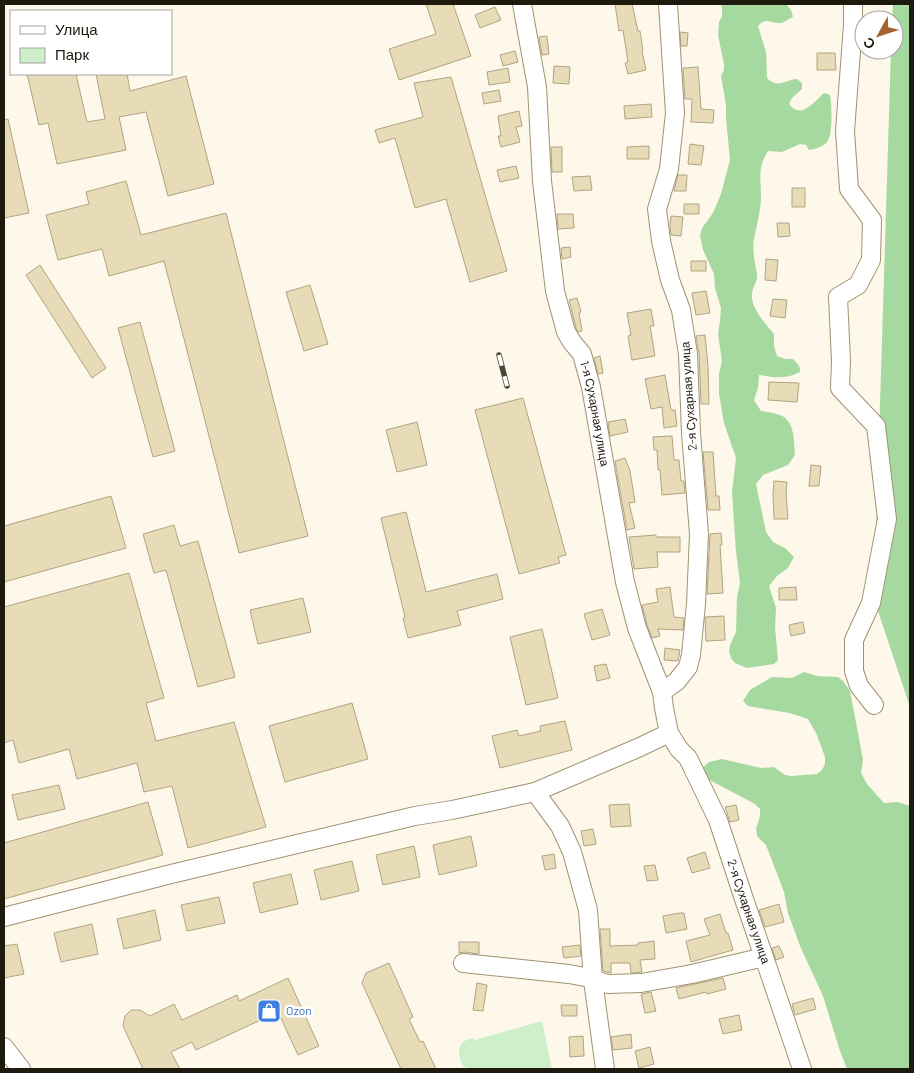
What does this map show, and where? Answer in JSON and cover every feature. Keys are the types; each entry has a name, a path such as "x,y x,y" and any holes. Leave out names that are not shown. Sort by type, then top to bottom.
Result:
{"street":[{"name":"1-я Сухарная улица","path":"522,4 537,87 542,181 555,291 566,332 582,354 599,429 625,582 637,628 662,692 669,733"},
{"name":"2-я Сухарная улица","path":"662,692 677,681 688,667 691,655 696,604 699,534 691,433 688,354 681,310 670,280 661,241 657,209 669,169 674,113 668,4"},
{"path":"853,4 845,131 849,189 872,220 871,260 858,285 838,297 841,361 840,388 876,426 887,519 871,603 854,640 854,671 859,686 874,706"},
{"name":"2-я Сухарная улица","path":"669,733 679,749 688,758 718,820 744,902 802,1069"},
{"path":"4,917 167,875 406,818 535,792 669,733"},
{"path":"535,792 560,826 572,852 588,910 593,980 605,1069"},
{"path":"462,963 569,974 608,984 641,983 692,974 764,957"},
{"path":"4,1047 20,1069"}],"green space":[{"path":"721,4 786,4 791,10 793,17 781,23 764,21 758,26 766,52 767,78 775,83 797,79 802,83 802,89 792,98 789,104 798,110 803,110 812,105 824,93 830,95 832,112 829,139 825,144 819,148 809,150 806,145 800,144 782,152 768,151 762,163 760,173 761,196 753,244 757,277 752,293 753,304 774,334 774,346 777,356 793,359 798,365 800,372 784,377 759,375 758,388 754,400 761,411 776,414 788,420 792,429 795,455 788,465 763,475 756,484 766,532 773,542 785,548 794,557 788,568 777,576 769,586 776,608 775,627 778,660 774,664 747,668 735,663 729,651 736,632 737,597 740,583 732,492 736,458 724,423 719,394 719,374 722,361 718,334 721,308 715,288 714,274 703,250 700,235 702,228 713,213 721,194 730,160 726,105 721,76 724,64 718,35 719,22 722,16"},
{"path":"893,4 910,4 910,707 874,599 891,60 904,60 904,10 893,10"},
{"path":"804,672 817,676 838,677 843,681 850,691 863,760 861,773 867,784 884,803 898,802 910,806 910,1069 847,1069 823,996 800,946 788,913 784,892 766,845 757,836 756,829 760,809 755,804 702,776 699,771 709,762 722,759 761,768 774,767 785,775 791,776 817,774 822,770 825,764 825,757 817,735 808,719 789,713 748,706 743,701 750,690 772,677 792,678"},
{"path":"542,1021 552,1069 476,1069 464,1067 461,1062 459,1048 468,1039 474,1038 475,1040"}],"building":[{"path":"426,4 453,4 471,56 399,80 389,49 436,34"},
{"path":"615,4 632,4 638,31 640,31 646,70 628,74 625,63 628,62 623,30 619,31"},
{"path":"495,7 501,20 480,28 475,15"},
{"path":"680,32 688,33 687,46 681,46"},
{"path":"547,36 549,54 542,55 539,37"},
{"path":"515,51 518,62 503,66 500,55"},
{"path":"817,53 835,53 836,70 817,70"},
{"path":"554,66 570,67 569,84 553,83"},
{"path":"698,67 701,109 714,110 713,123 691,122 692,99 685,99 683,68"},
{"path":"508,68 510,82 489,85 487,72"},
{"path":"27,75 76,75 87,122 105,119 96,75 127,75 130,91 186,76 214,184 168,196 146,112 119,117 126,150 57,164 48,123 39,125"},
{"path":"451,77 507,271 470,282 446,199 415,208 395,138 379,143 375,130 423,117 414,83"},
{"path":"499,90 501,101 484,104 482,93"},
{"path":"651,104 652,117 625,119 624,106"},
{"path":"519,111 522,126 516,127 520,142 501,147 498,136 501,136 498,116"},
{"path":"8,119 29,213 4,218 4,120"},
{"path":"690,144 704,146 701,165 688,164"},
{"path":"649,146 649,159 627,159 627,147"},
{"path":"551,147 562,147 562,172 552,172"},
{"path":"516,166 519,178 500,182 497,170"},
{"path":"678,175 687,175 686,191 674,191"},
{"path":"590,176 592,190 574,191 572,177"},
{"path":"126,181 141,235 226,213 308,536 239,553 164,261 109,276 102,249 58,260 46,215 89,204 86,192"},
{"path":"792,188 805,188 805,207 792,207"},
{"path":"684,204 699,204 699,214 684,214"},
{"path":"557,214 573,214 574,228 558,229"},
{"path":"671,216 683,217 681,236 671,235"},
{"path":"777,223 789,223 790,236 778,237"},
{"path":"570,247 571,257 562,259 561,248"},
{"path":"766,259 778,260 776,281 765,280"},
{"path":"691,261 706,261 706,271 691,271"},
{"path":"40,265 106,368 92,378 26,275"},
{"path":"310,285 328,344 304,351 286,292"},
{"path":"706,291 710,313 696,315 692,293"},
{"path":"577,298 581,312 579,313 582,331 578,332 569,300"},
{"path":"773,299 787,300 785,318 770,316"},
{"path":"651,309 654,326 650,326 655,356 632,360 628,336 631,335 627,313"},
{"path":"140,322 175,451 153,457 118,328"},
{"path":"705,335 709,404 701,404 699,353 696,336"},
{"path":"600,356 603,373 598,374 594,358"},
{"path":"665,375 671,410 675,410 677,426 664,428 662,407 651,409 645,379"},
{"path":"769,382 799,383 797,402 768,400"},
{"path":"523,398 566,555 558,557 560,563 519,574 475,410"},
{"path":"625,419 628,432 610,436 608,422"},
{"path":"417,422 427,465 397,472 386,430"},
{"path":"672,436 674,460 679,460 681,481 684,481 685,493 662,495 657,450 654,450 653,437"},
{"path":"703,452 713,452 716,496 719,496 720,510 708,510"},
{"path":"625,458 630,471 635,502 629,503 635,528 627,530 615,461"},
{"path":"811,465 821,466 819,486 809,486"},
{"path":"774,481 787,482 788,519 774,519"},
{"path":"111,496 126,548 4,582 4,526"},
{"path":"406,512 426,592 497,574 503,599 457,611 461,625 408,638 403,618 405,617 381,518"},
{"path":"174,525 180,546 198,541 235,677 198,687 166,570 154,573 143,534"},
{"path":"721,533 723,593 707,594 710,534"},
{"path":"656,535 656,537 680,537 680,552 657,552 658,567 634,569 629,537"},
{"path":"129,573 164,698 146,703 156,741 234,722 266,827 188,848 172,786 144,792 137,763 77,779 69,749 19,763 13,740 4,743 4,607"},
{"path":"670,587 674,617 684,618 683,630 658,629 660,636 652,638 642,605 658,602 656,589"},
{"path":"796,587 797,600 779,600 779,588"},
{"path":"303,598 311,632 258,644 250,610"},
{"path":"602,609 610,635 592,640 584,614"},
{"path":"724,616 725,640 706,641 705,617"},
{"path":"803,622 805,633 791,636 789,625"},
{"path":"542,629 558,698 526,705 510,637"},
{"path":"665,648 680,650 678,661 664,660"},
{"path":"606,664 610,678 597,681 594,666"},
{"path":"352,703 368,759 285,782 269,726"},
{"path":"565,721 572,750 500,768 492,736 517,730 519,736 541,731 540,726"},
{"path":"59,785 65,809 18,820 12,795"},
{"path":"148,802 163,855 4,899 4,843"},
{"path":"629,804 631,826 611,827 609,805"},
{"path":"736,805 739,820 730,822 725,807"},
{"path":"593,829 596,844 584,846 581,831"},
{"path":"471,836 477,866 439,875 433,845"},
{"path":"414,846 420,877 383,885 376,855"},
{"path":"705,852 710,868 692,873 687,858"},
{"path":"554,854 556,868 545,870 542,856"},
{"path":"352,861 359,891 321,900 314,870"},
{"path":"655,865 658,880 647,881 644,866"},
{"path":"291,874 298,904 260,913 253,883"},
{"path":"219,897 225,923 187,931 181,905"},
{"path":"779,904 784,922 765,927 759,910"},
{"path":"155,910 161,940 124,949 117,919"},
{"path":"684,913 687,929 666,933 663,916"},
{"path":"720,914 733,950 691,962 686,941 710,935 704,919"},
{"path":"92,924 98,954 61,962 54,933"},
{"path":"600,929 610,929 610,946 638,945 638,943 654,941 655,959 640,960 642,972 631,973 630,963 611,963 611,973 603,971"},
{"path":"459,942 479,942 479,954 459,953"},
{"path":"17,944 24,974 4,978 4,946"},
{"path":"580,945 581,956 564,958 562,947"},
{"path":"779,946 784,957 776,960 772,948"},
{"path":"389,963 413,1017 409,1019 420,1042 423,1041 436,1069 401,1069 362,983 366,973"},
{"path":"288,978 319,1046 298,1055 278,1012 196,1050 192,1042 171,1052 180,1069 143,1069 123,1026 125,1016 131,1010 140,1010 150,1016 174,1004 182,1020 237,995 239,1001"},
{"path":"723,978 726,989 679,999 676,988"},
{"path":"477,983 487,985 483,1011 473,1010"},
{"path":"651,992 656,1011 645,1013 641,994"},
{"path":"813,998 816,1009 795,1015 792,1004"},
{"path":"561,1005 577,1005 577,1016 562,1016"},
{"path":"739,1015 742,1030 723,1034 719,1019"},
{"path":"631,1034 632,1048 613,1050 611,1037"},
{"path":"583,1036 584,1056 570,1057 569,1037"},
{"path":"650,1047 654,1064 639,1068 635,1051"}],"railway":[{"path":"499,355 507,386"}],"place":[{"name":"Ozon","path":"269,1011"}]}
